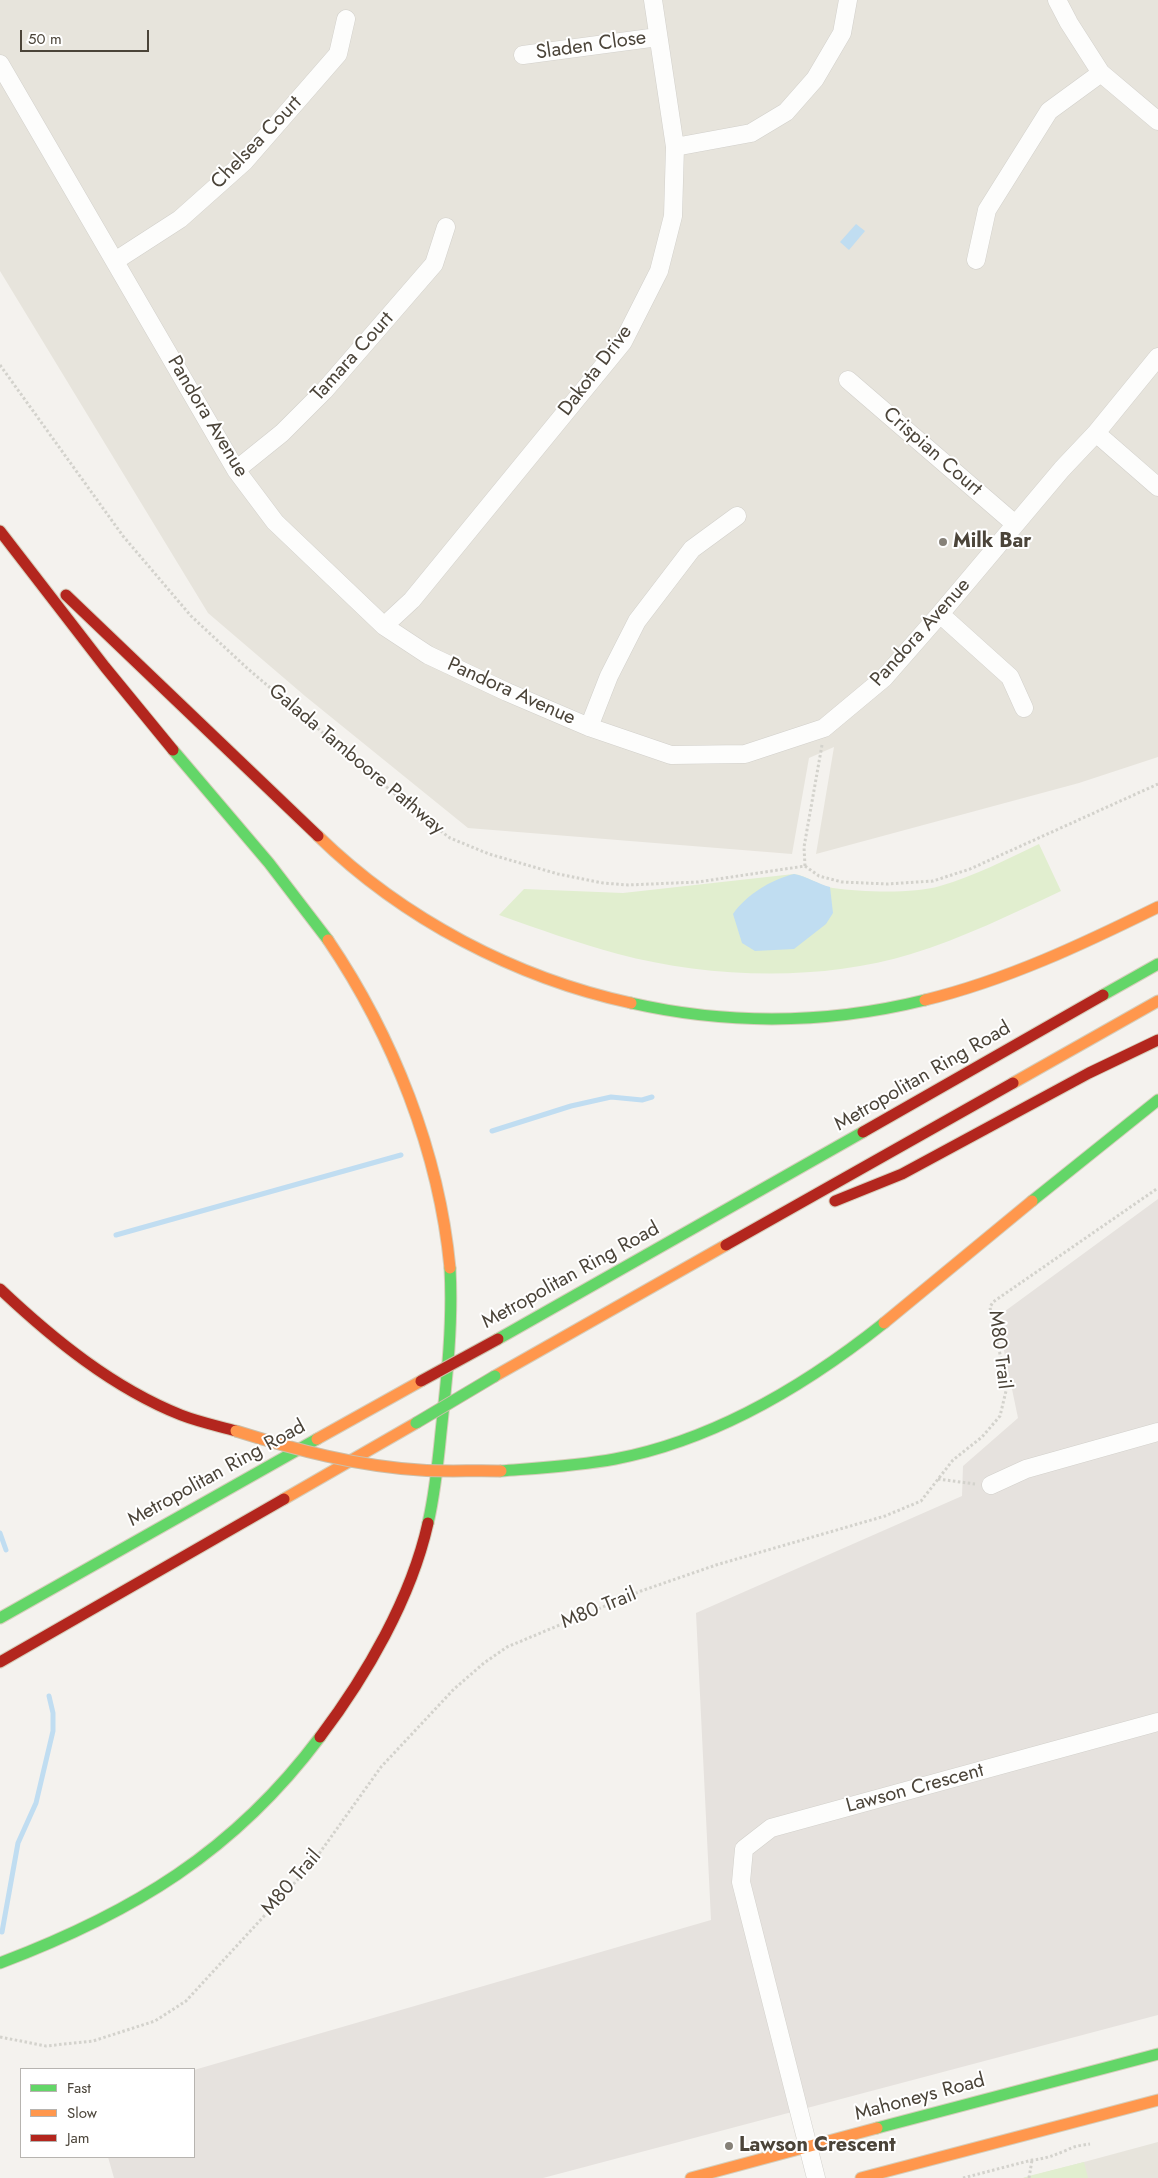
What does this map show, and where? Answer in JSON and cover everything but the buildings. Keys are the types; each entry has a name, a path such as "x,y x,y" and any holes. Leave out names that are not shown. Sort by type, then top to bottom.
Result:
{"main road":[{"path":"2,534 367,879 445,932 497,958 546,979 588,994 685,1015 746,1020 802,1019 864,1013 920,1001 974,985 1033,964 1158,907"},
{"path":"0,1963 42,1948 96,1923 162,1886 218,1846 305,1758 340,1712 369,1663 403,1596 424,1540 431,1515 448,1385 451,1286 442,1214 426,1152 409,1100 390,1054 349,972 304,906 109,673 2,534"},
{"name":"Metropolitan Ring Road","path":"0,1618 498,1339 1158,964"},
{"path":"0,1662 495,1376 1158,1001"},
{"path":"822,1207 902,1174 1089,1073 1158,1040"},
{"path":"0,1289 34,1322 115,1380 175,1413 276,1444 371,1464 420,1470 501,1470 603,1462 650,1450 738,1418 779,1396 824,1368 871,1334 1061,1177 1158,1100"},
{"path":"733,1243 804,1214"},
{"name":"Mahoneys Road","path":"691,2178 1158,2054"},
{"path":"860,2178 1158,2100"}],"street":[{"name":"Dakota Drive","path":"384,626 412,600 623,342 659,271 673,216 675,147 653,0"},
{"path":"675,147 750,132 786,112 815,79 842,33 848,0"},
{"path":"1057,0 1069,23 1101,72 1158,121"},
{"name":"Chelsea Court","path":"115,261 180,219 244,162 338,54 346,19"},
{"name":"Sladen Close","path":"523,55 658,37"},
{"name":"Pandora Avenue","path":"0,64 236,470 275,522 384,626 428,655 507,692 590,727 671,755 745,754 824,728 884,678 1015,524 1096,433 1158,357"},
{"path":"976,260 987,210 1049,111 1101,72"},
{"name":"Tamara Court","path":"236,470 282,433 324,391 434,264 446,227"},
{"name":"Crispian Court","path":"848,380 1015,524"},
{"path":"1096,433 1158,487"},
{"path":"590,727 609,676 637,621 692,549 737,516"},
{"path":"940,614 1010,678 1024,708"},
{"path":"991,1485 1026,1469 1158,1432"},
{"name":"Lawson Crescent","path":"816,2178 740,1882 744,1849 771,1828 1158,1722"}],"path":[{"name":"Galada Tamboore Pathway","path":"0,365 123,536 191,616 246,668 417,813 450,838 489,854 565,876 603,883 698,882 805,866"},
{"path":"824,728 821,757 804,847 805,866 819,876 842,882 887,884 933,881 970,869 1158,784"},
{"name":"M80 Trail","path":"0,2037 46,2046 92,2040 154,2021 186,2001 311,1865 381,1766 454,1689 484,1663 507,1647 649,1588 716,1565 885,1516 921,1501 953,1460 994,1425 1000,1416 1006,1391 991,1314 990,1307 993,1302 1158,1188"},
{"path":"938,1479 991,1485"},
{"path":"963,2178 1058,2155 1067,2149 1090,2144"},
{"path":"1029,2178 1032,2160"}],"shaded area":[{"path":"0,0 1158,0 1158,757 1079,783 816,854 834,747 809,758 792,854 468,828 305,696 208,613 0,271"},
{"path":"1158,1199 1158,2015 543,2178 114,2178 108,2158 195,2158 195,2070 711,1920 696,1613 962,1496 963,1466 1018,1418 997,1317"},
{"path":"1158,2142 1158,2178 1023,2178 1084,2162"}],"green space":[{"path":"1039,844 1061,891 987,925 930,948 876,963 840,969 764,974 689,968 618,954 573,941 499,915 524,889 623,893 794,874 833,888 858,891 929,889 991,867"},
{"path":"1084,2162 1088,2178 1023,2178 1029,2176"}],"water":[{"path":"856,224 865,231 849,250 840,242"},
{"path":"794,874 830,887 833,913 826,924 794,949 755,951 742,943 733,914 738,907 752,894 768,884"}],"waterway":[{"path":"492,1131 571,1106 611,1097 642,1100 652,1097"},
{"path":"116,1235 401,1155"},
{"path":"0,1533 6,1550"},
{"path":"2,1932 18,1843 36,1803 53,1731 53,1713 49,1696"}],"traffic: fast":[{"path":"173,750 269,863 328,940"},
{"path":"1103,995 1158,964"},
{"path":"631,1003 704,1015 778,1019 852,1014 925,1000"},
{"path":"1032,1201 1158,1100"},
{"path":"498,1339 863,1132"},
{"path":"428,1523 436,1478 447,1370 451,1309 450,1268"},
{"path":"501,1471 615,1459 688,1439 757,1408 791,1389 884,1323"},
{"path":"416,1423 495,1376"},
{"path":"0,1618 317,1439"},
{"path":"0,1963 94,1923 137,1900 177,1874 216,1846 252,1814 287,1778 320,1737"},
{"path":"877,2128 1158,2054"}],"traffic: slow":[{"path":"318,836 351,866 387,894 424,919 463,941 504,961 546,978 588,992 631,1003"},
{"path":"925,1000 1015,972 1158,907"},
{"path":"328,940 373,1015 409,1096 424,1139 435,1181 450,1268"},
{"path":"1013,1083 1158,1001"},
{"path":"884,1323 1032,1201"},
{"path":"495,1376 726,1245"},
{"path":"317,1439 421,1381"},
{"path":"284,1499 416,1423"},
{"path":"236,1431 304,1451 373,1465 430,1471 501,1471"},
{"path":"861,2178 1158,2100"},
{"path":"691,2178 877,2128"}],"traffic: jam":[{"path":"0,531 105,667 173,750"},
{"path":"66,595 318,836"},
{"path":"863,1132 1103,995"},
{"path":"835,1201 902,1174 1089,1073 1158,1040"},
{"path":"726,1245 1013,1083"},
{"path":"0,1289 63,1344 131,1391 181,1415 236,1431"},
{"path":"421,1381 498,1339"},
{"path":"0,1662 284,1499"},
{"path":"320,1737 354,1689 385,1636 410,1580 428,1523"}],"place":[{"name":"Milk Bar","path":"943,542"},
{"name":"Lawson Crescent","path":"729,2146"}]}
